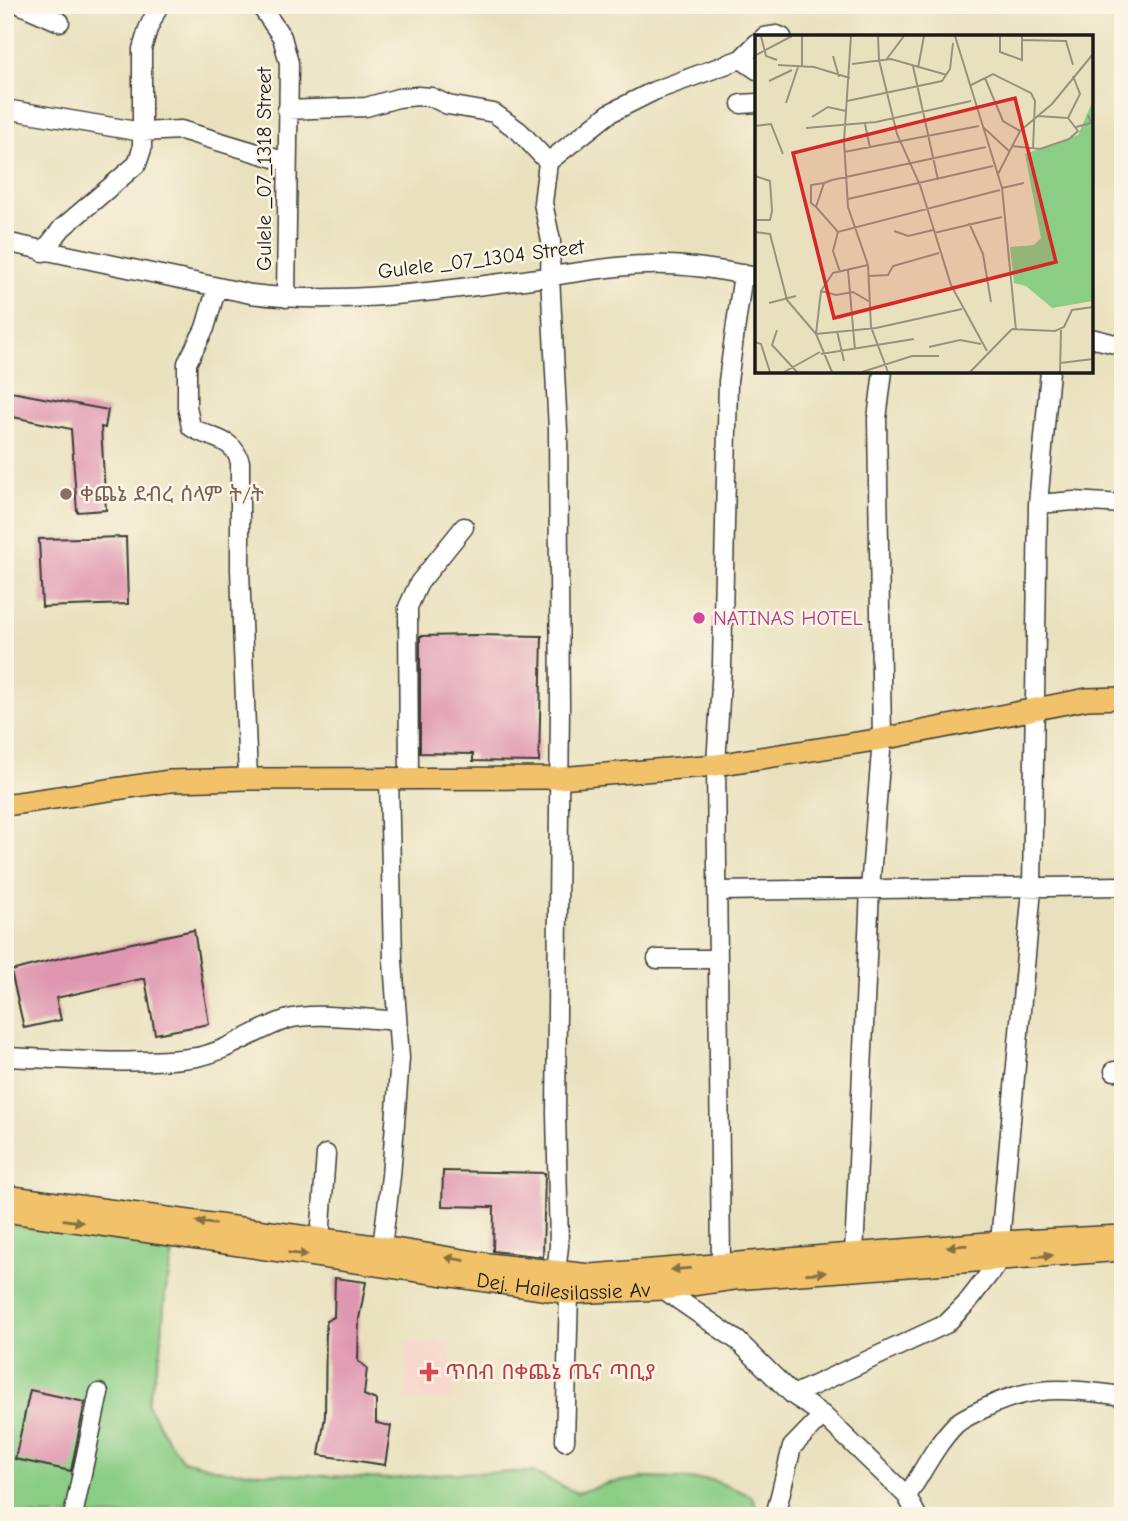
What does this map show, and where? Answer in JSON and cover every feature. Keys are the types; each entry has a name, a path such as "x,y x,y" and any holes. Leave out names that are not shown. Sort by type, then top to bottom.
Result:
{"main road":[{"path":"5,805 170,781 559,778 716,765 882,739 1087,699 1123,698"},
{"path":"5,1196 556,1273 590,1275 853,1255 1000,1251 1123,1236"},
{"name":"Dej. Hailesilassie Av","path":"5,1212 569,1293 663,1289 1000,1251 1123,1250"}],"street":[{"path":"21,5 60,22"},
{"path":"43,252 62,228 136,164 142,149 142,49 159,5"},
{"name":"Gulele _07_1318 Street","path":"260,5 282,37 289,63 286,298"},
{"path":"556,1273 559,1246 556,1015 559,778 558,430 550,276 551,241 543,202 548,162 610,113 654,91 740,59 755,45"},
{"path":"740,59 755,69"},
{"path":"287,110 366,107 417,96 431,97 448,105 494,113 519,131 548,162"},
{"path":"5,109 142,132 181,130 287,163"},
{"name":"Gulele _07_1304 Street","path":"5,242 217,287 286,298 427,293 603,268 648,265 689,266 750,275"},
{"path":"721,1265 716,765 722,666 728,382 750,275"},
{"path":"217,287 205,328 187,363 187,406 191,427 237,449 240,462 240,570 248,779"},
{"path":"1093,338 1123,346"},
{"path":"853,1255 870,889 882,739 877,419 883,373"},
{"path":"793,1395 946,1324 966,1304 1000,1251 1032,889 1038,504 1050,373"},
{"path":"1038,504 1074,501 1123,504"},
{"path":"382,1247 391,1176 400,1058 393,961 408,607 419,583 464,527"},
{"path":"718,891 1123,886"},
{"path":"657,959 718,959"},
{"path":"5,1057 170,1060 214,1052 287,1019 309,1017 397,1021"},
{"path":"320,1239 326,1154"},
{"path":"663,1289 738,1340 793,1395 823,1415 907,1496 917,1516"},
{"path":"565,1441 569,1293"},
{"path":"907,1496 954,1426 999,1401 1022,1393 1058,1388 1123,1396"},
{"path":"73,1516 99,1393"},
{"path":"775,1516 792,1447 823,1415"}],"shaded area":[{"name":"ጥበብ በቀጨኔ ጤና ጣቢያ","path":"406,1343 451,1343 452,1400 407,1400"}],"green space":[{"path":"5,1225 174,1248 165,1294 161,1350 147,1404 167,1439 183,1460 226,1471 390,1479 448,1473 532,1472 577,1493 609,1483 643,1478 712,1480 750,1495 762,1516 5,1516"}],"building":[{"path":"6,391 108,410 105,428 101,427 106,510 77,512 71,429 8,416 9,410 5,409"},
{"path":"126,537 128,604 42,607 39,539"},
{"path":"420,636 542,636 539,762 473,761 473,754 420,753"},
{"path":"194,930 209,1024 155,1034 145,979 141,979 56,998 61,1020 24,1028 11,971"},
{"path":"443,1171 545,1173 543,1257 493,1251 494,1207 442,1206"},
{"path":"335,1278 366,1282 359,1319 358,1361 367,1368 364,1395 376,1400 376,1423 391,1426 385,1465 319,1455 325,1416 326,1321 334,1317"},
{"path":"30,1390 85,1402 71,1471 15,1459"}],"place":[{"name":"ቀጨኔ ደብረ ሰላም ት/ት","path":"66,494"},
{"name":"NATINAS HOTEL","path":"699,618"},
{"name":"ጥበብ በቀጨኔ ጤና ጣቢያ","path":"429,1372"}]}
